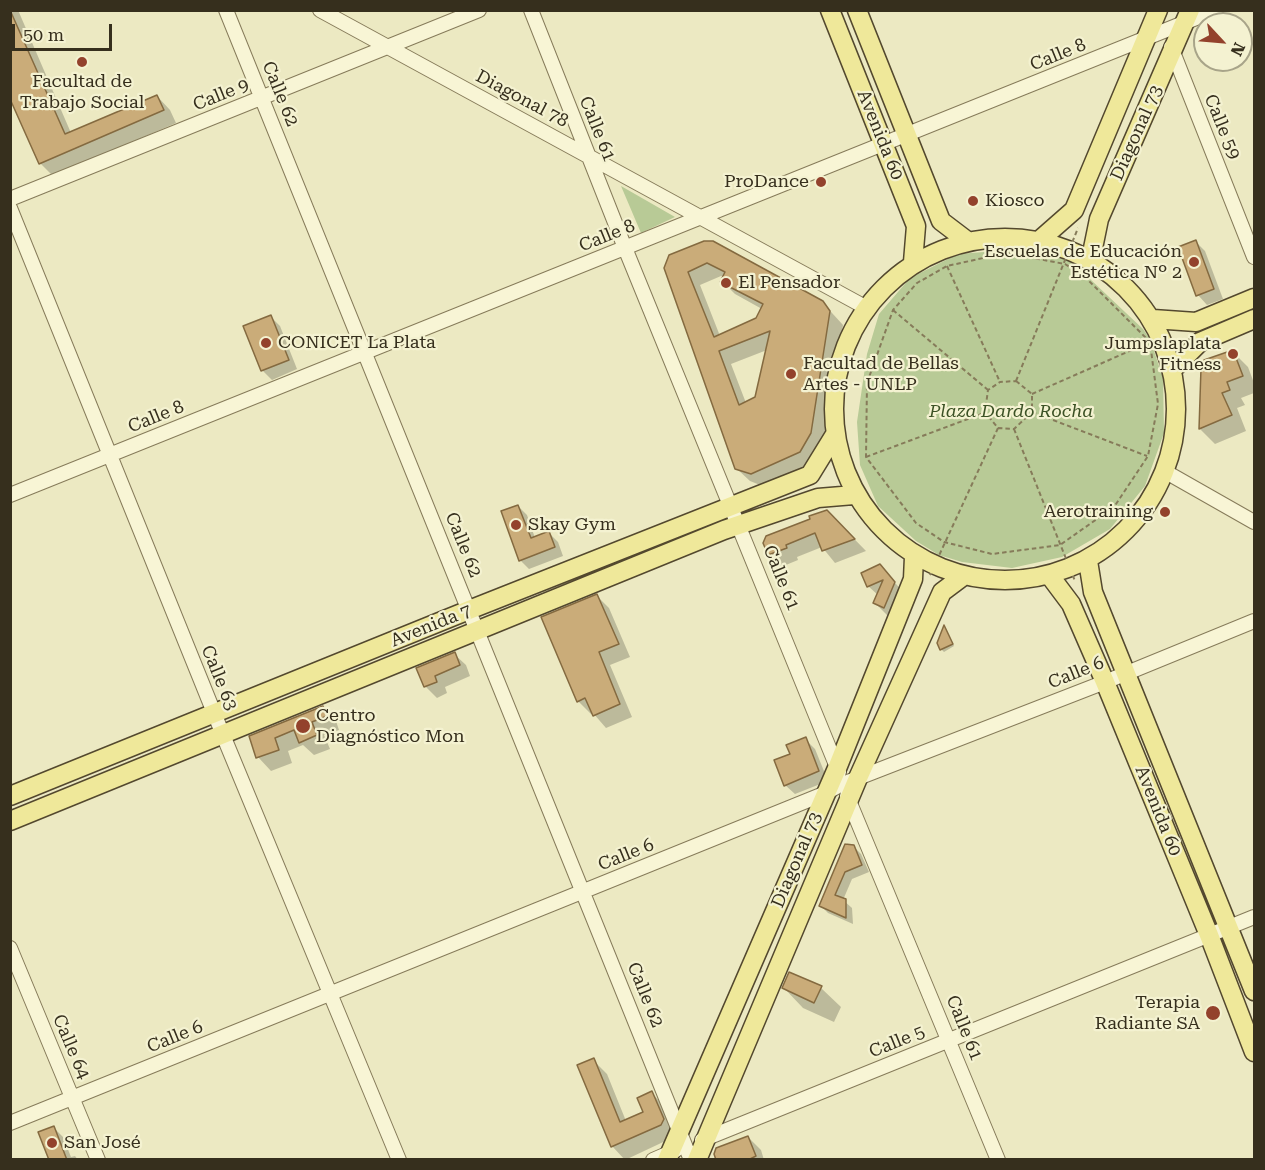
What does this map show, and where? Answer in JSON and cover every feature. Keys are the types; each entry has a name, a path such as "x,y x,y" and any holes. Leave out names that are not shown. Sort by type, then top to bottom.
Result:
{"main road":[{"name":"Avenida 60","path":"830,10 916,226 913,262"},
{"name":"Avenida 60","path":"857,10 941,221 966,240"},
{"name":"Diagonal 73","path":"1041,239 1074,210 1155,35 1157,12"},
{"name":"Diagonal 73","path":"1091,258 1099,219 1188,17"},
{"path":"1074,210 1082,220 1099,219"},
{"path":"1041,239 1071,248 1097,262 1153,319 1173,369 1178,414 1166,472 1131,527 1088,561 1050,576 962,577 933,567 914,556 854,495 834,436 832,404 836,371 845,342 865,307 875,295 913,262 966,240 1041,239"},
{"path":"1153,319 1196,322 1254,298"},
{"path":"1173,369 1200,342 1254,319"},
{"name":"Avenida 7","path":"10,796 810,475 834,436"},
{"name":"Avenida 7","path":"10,821 739,524 818,498 854,495"},
{"name":"Diagonal 73","path":"678,1153 707,1138 844,789 838,766 913,579 914,556"},
{"name":"Avenida 60","path":"1088,561 1093,592 1254,991"},
{"name":"Avenida 60","path":"1050,576 1071,604 1105,682 1209,935 1254,1052"},
{"name":"Diagonal 73","path":"678,1153 844,789 942,592 962,577"},
{"path":"913,579 928,580 942,592"},
{"path":"1071,604 1081,593 1093,592"}],"street":[{"name":"Calle 62","path":"226,10 584,891 678,1153"},
{"name":"Diagonal 78","path":"320,10 865,307"},
{"name":"Calle 9","path":"10,199 479,10"},
{"name":"Calle 61","path":"531,10 588,156 838,766"},
{"name":"Calle 8","path":"10,495 1155,35 1188,17 1216,10"},
{"name":"Calle 59","path":"1155,35 1173,52 1254,257"},
{"name":"Calle 63","path":"10,208 329,995 399,1160"},
{"path":"1166,472 1254,522"},
{"name":"Calle 6","path":"10,1123 584,891 844,789 1254,621"},
{"name":"Calle 61","path":"844,789 998,1160"},
{"name":"Calle 5","path":"707,1138 1254,917"},
{"name":"Calle 64","path":"10,948 98,1160"}],"path":[{"path":"1006,253 1065,264 1085,277 1150,342 1158,404 1148,456 1114,507 1060,545 992,554 944,542 916,523 866,457 867,383 893,310 916,283 947,266 1006,253"},
{"path":"1016,381 1065,264"},
{"path":"947,266 1000,382"},
{"path":"893,310 988,390"},
{"path":"1032,394 1150,342"},
{"path":"1016,381 1032,394 1032,412 1014,429 998,428 985,412 988,390 1000,382 1016,381"},
{"path":"866,457 985,412"},
{"path":"1032,412 1148,456"},
{"path":"944,542 998,428"},
{"path":"1014,429 1069,570"}],"green space":[{"path":"621,186 675,217 641,233"},
{"name":"Plaza Dardo Rocha","path":"1010,250 1060,258 1073,263 1143,329 1150,339 1163,378 1164,433 1145,486 1110,529 1062,557 1012,568 962,562 939,555 916,541 878,506 860,465 857,422 867,354 879,314 910,278 958,254"}],"building":[{"path":"10,10 65,134 157,95 164,110 39,164 10,99"},
{"name":"Escuelas de Educación Estética Nº 2","path":"1196,240 1214,289 1196,296 1178,247"},
{"name":"Facultad de Bellas Artes - UNLP","path":"704,241 713,241 823,301 830,311 811,433 800,452 751,474 735,469 664,268 669,255","holes":["707,263 725,272 720,282 763,304 756,318 714,337 688,272","770,331 755,397 739,405 719,351"]},
{"name":"CONICET La Plata","path":"271,315 289,360 261,371 243,326"},
{"path":"1233,350 1243,376 1227,382 1230,390 1222,393 1232,415 1199,429 1201,368 1204,360"},
{"name":"Skay Gym","path":"518,505 531,538 549,531 555,547 519,561 501,511"},
{"path":"827,510 855,539 822,551 815,533 768,555 763,543 766,536"},
{"path":"880,564 895,582 884,608 873,603 883,580 867,587 861,573"},
{"path":"597,594 619,644 599,652 620,704 593,716 585,698 577,702 541,617"},
{"path":"944,625 953,644 940,650 937,643"},
{"path":"455,652 460,665 435,676 437,682 424,687 416,668"},
{"path":"323,706 327,716 312,722 317,735 299,743 294,730 275,738 279,750 256,758 249,736"},
{"path":"806,737 819,771 784,786 774,760 790,754 786,745"},
{"path":"845,844 854,845 862,865 845,872 835,895 846,899 846,918 819,906"},
{"path":"789,972 822,986 814,1003 782,988"},
{"path":"594,1058 620,1122 643,1112 637,1098 652,1091 664,1119 661,1125 611,1147 577,1065"},
{"name":"San José","path":"54,1126 67,1160 49,1160 38,1132"},
{"path":"748,1136 756,1156 748,1160 716,1160 714,1154 716,1148"}],"place":[{"name":"Facultad de Trabajo Social","path":"82,62"},
{"name":"ProDance","path":"821,182"},
{"name":"Kiosco","path":"973,201"},
{"name":"Escuelas de Educación Estética Nº 2","path":"1194,262"},
{"name":"El Pensador","path":"726,283"},
{"name":"CONICET La Plata","path":"266,343"},
{"name":"Jumpslaplata Fitness","path":"1233,354"},
{"name":"Facultad de Bellas Artes - UNLP","path":"791,374"},
{"name":"Aerotraining","path":"1165,512"},
{"name":"Skay Gym","path":"516,525"},
{"name":"Centro Diagnóstico Mon","path":"303,726"},
{"name":"Terapia Radiante SA","path":"1213,1013"},
{"name":"San José","path":"52,1143"}]}
